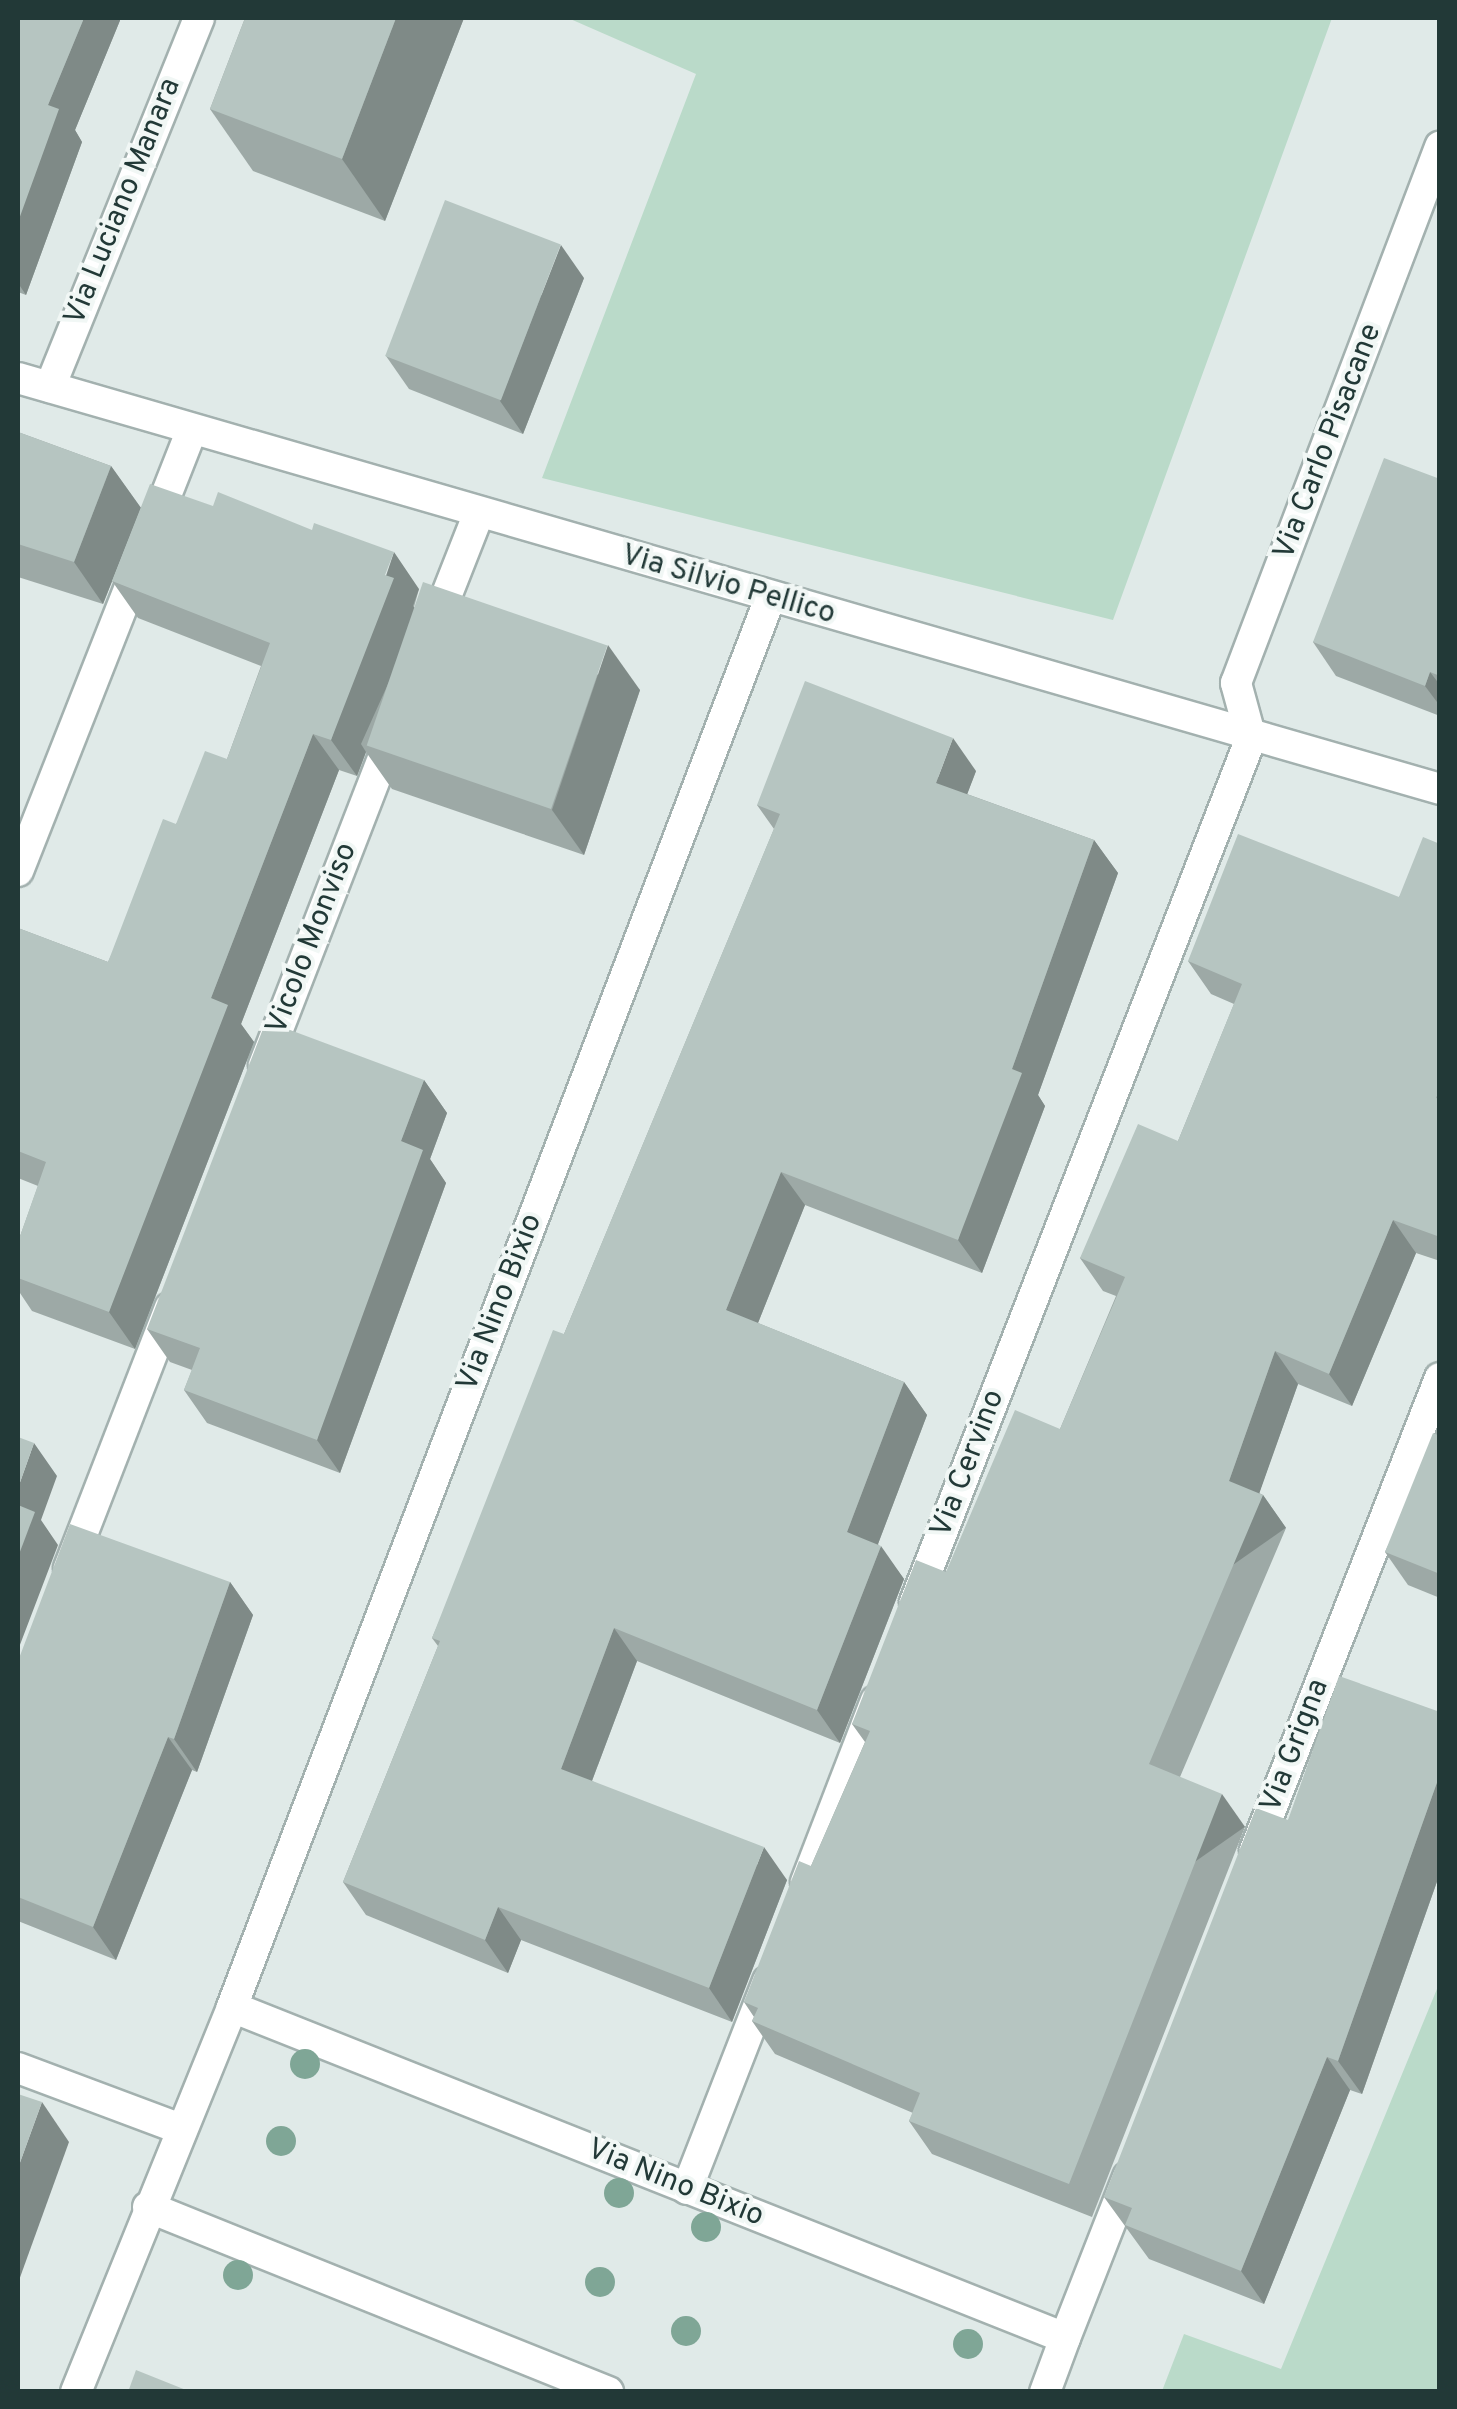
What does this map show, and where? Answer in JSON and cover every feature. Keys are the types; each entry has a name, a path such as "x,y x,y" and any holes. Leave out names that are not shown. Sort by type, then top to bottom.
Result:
{"street":[{"name":"Via Luciano Manara","path":"50,387 198,18"},
{"name":"Via Carlo Pisacane","path":"1251,738 1236,683 1440,147"},
{"name":"Via Silvio Pellico","path":"18,378 1251,738 1440,789"},
{"path":"18,871 191,431"},
{"path":"421,662 478,513"},
{"name":"Via Nino Bixio","path":"76,2392 232,2008 770,598"},
{"name":"Vicolo Monviso","path":"255,1088 406,698"},
{"name":"Via Cervino","path":"904,1631 1251,738"},
{"path":"61,1590 183,1274"},
{"name":"Via Grigna","path":"1245,1876 1440,1378"},
{"path":"795,1910 889,1668"},
{"path":"687,2188 781,1947"},
{"name":"Via Nino Bixio","path":"232,2008 1065,2338"},
{"path":"18,2068 180,2129"},
{"path":"1045,2392 1137,2153"},
{"path":"148,2207 608,2392"}],"green space":[{"path":"568,18 1332,18 1113,620 542,478 696,74"},
{"path":"1439,1984 1439,2391 1162,2391 1184,2334 1281,2369"}],"building":[{"path":"18,18 84,18 48,105 59,109 18,222"},
{"path":"245,18 396,18 342,159 210,109"},
{"path":"445,200 561,244 501,400 385,356"},
{"path":"18,432 111,466 74,562 18,544"},
{"path":"1384,458 1440,479 1440,676 1430,672 1425,686 1313,642"},
{"path":"150,484 213,506 218,492 312,530 314,523 394,552 385,575 394,578 331,740 313,734 211,998 228,1005 109,1312 18,1278 18,1242 46,1162 18,1151 18,928 108,962 163,819 176,824 205,751 227,759 270,643 112,581"},
{"path":"423,582 607,645 551,809 367,746"},
{"path":"805,681 953,738 936,783 1094,840 1012,1069 1022,1073 958,1240 781,1172 726,1310 904,1382 847,1532 881,1546 817,1710 614,1628 561,1769 764,1847 709,1988 498,1907 485,1940 343,1882 440,1641 432,1638 553,1330 564,1334 780,814 757,805"},
{"path":"1238,834 1399,897 1423,837 1440,844 1440,1089 1436,1098 1440,1099 1440,1237 1393,1220 1329,1374 1275,1351 1229,1481 1263,1495 1149,1764 1222,1794 1069,2184 909,2121 920,2093 752,2021 758,2008 744,2002 799,1861 811,1866 870,1731 852,1724 916,1560 946,1572 1015,1410 1060,1429 1125,1277 1080,1258 1138,1124 1178,1141 1242,984 1188,961"},
{"path":"266,1021 424,1080 401,1141 423,1150 317,1440 184,1390 200,1348 147,1329"},
{"path":"1433,1433 1440,1436 1440,1574 1385,1552"},
{"path":"18,1437 34,1443 18,1488"},
{"path":"18,1505 35,1512 18,1557"},
{"path":"70,1524 230,1582 174,1739 168,1737 93,1927 18,1897 18,1661"},
{"path":"1339,1676 1440,1712 1440,1774 1338,2061 1327,2057 1241,2271 1125,2225 1132,2208 1104,2197 1256,1808 1288,1820"},
{"path":"18,2094 42,2102 18,2168"},
{"path":"136,2370 191,2392 128,2392"}]}
